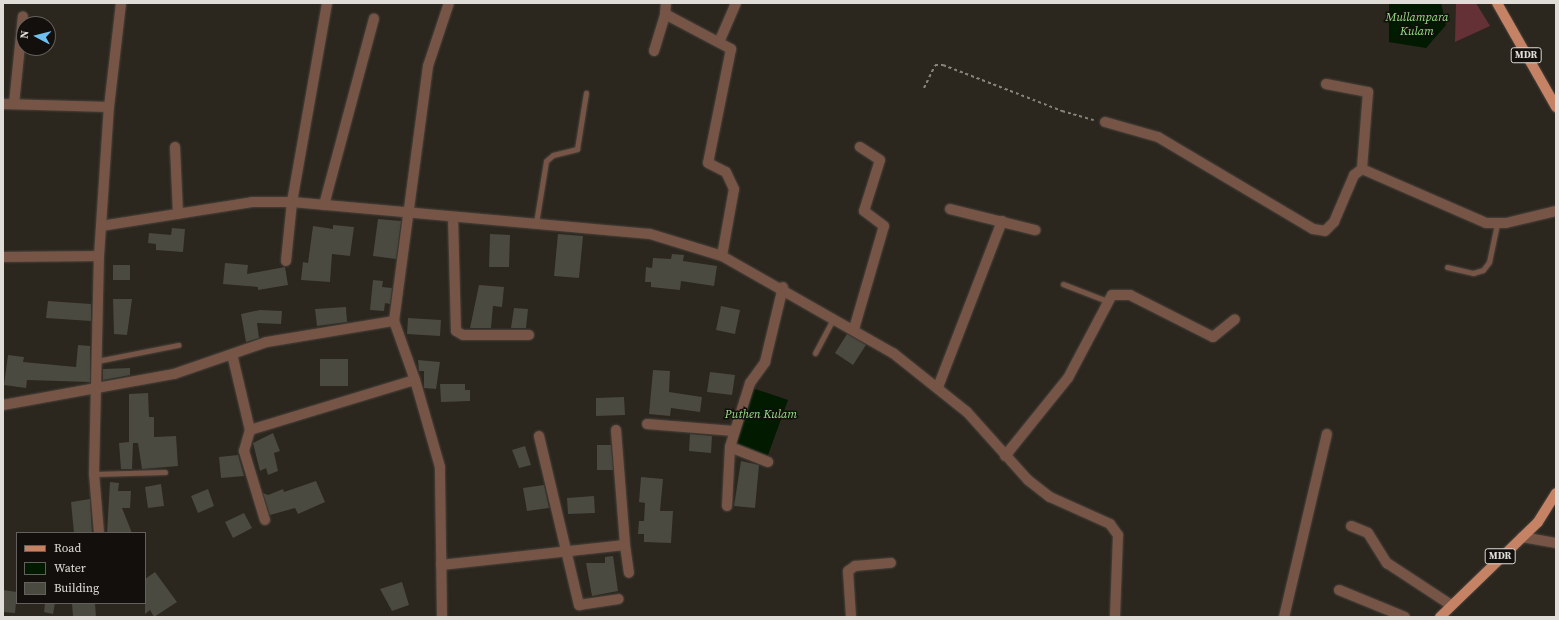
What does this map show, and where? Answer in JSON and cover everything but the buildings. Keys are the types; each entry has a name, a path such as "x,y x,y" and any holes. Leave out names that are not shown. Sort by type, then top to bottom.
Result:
{"main road":[{"name":"MDR","path":"1497,3 1556,107"},
{"name":"MDR","path":"1440,617 1538,522 1556,493"}],"street":[{"path":"99,532 94,474 99,256 108,107 121,3"},
{"path":"286,262 292,202 327,3"},
{"path":"442,617 440,468 415,380 394,321 428,66 449,3"},
{"path":"654,51 665,14 666,3"},
{"path":"720,40 736,3"},
{"path":"665,14 720,40 731,49 708,163 726,172 734,189 722,256"},
{"path":"324,205 374,19"},
{"path":"14,104 19,56"},
{"path":"1105,122 1158,137 1313,229 1325,230 1334,222 1354,175 1362,169 1368,92 1326,84"},
{"path":"3,104 108,107"},
{"path":"176,147 178,214"},
{"path":"854,329 884,226 864,211 880,160 860,147"},
{"path":"1362,169 1486,223 1497,224 1556,211"},
{"path":"102,226 252,202 292,202 409,214 536,223 650,234 722,256 783,287 854,329 938,387 967,412 1028,480 1050,497 1110,524 1118,535 1115,617"},
{"path":"950,209 1035,230"},
{"path":"453,217 456,331 463,335 529,335"},
{"path":"938,387 1002,221"},
{"path":"3,257 99,256"},
{"path":"727,506 730,447 734,431 750,383 765,362 783,287"},
{"path":"1005,456 1068,378 1107,301 1119,292 1130,295 1213,337 1235,319"},
{"path":"3,405 97,390 174,374 267,342 394,321"},
{"path":"232,354 250,430 244,451 265,520"},
{"path":"250,430 415,380"},
{"path":"647,424 734,431"},
{"path":"616,430 625,545 629,573"},
{"path":"1284,617 1328,434"},
{"path":"539,436 568,552 579,605 619,599"},
{"path":"730,447 768,462"},
{"path":"1351,526 1368,533 1388,563 1451,605"},
{"path":"1522,537 1556,543"},
{"path":"441,565 625,545"},
{"path":"851,617 846,581 848,571 855,566 891,563"},
{"path":"1339,590 1405,617"}],"lane":[{"path":"536,223 546,161 552,155 570,153 577,149 586,93"},
{"path":"1447,267 1473,273 1482,270 1489,262 1497,224"},
{"path":"1063,284 1107,301"},
{"path":"815,353 834,317"},
{"path":"97,361 178,345"},
{"path":"94,474 165,472"}],"path":[{"path":"924,88 935,65 943,65 1062,111 1105,122"}],"shaded area":[{"path":"1456,3 1476,3 1490,26 1455,42"}],"water":[{"name":"Mullampara Kulam","path":"1389,3 1441,3 1446,25 1426,48 1389,42"},
{"name":"Puthen Kulam","path":"749,387 788,400 768,455 732,441"}]}
